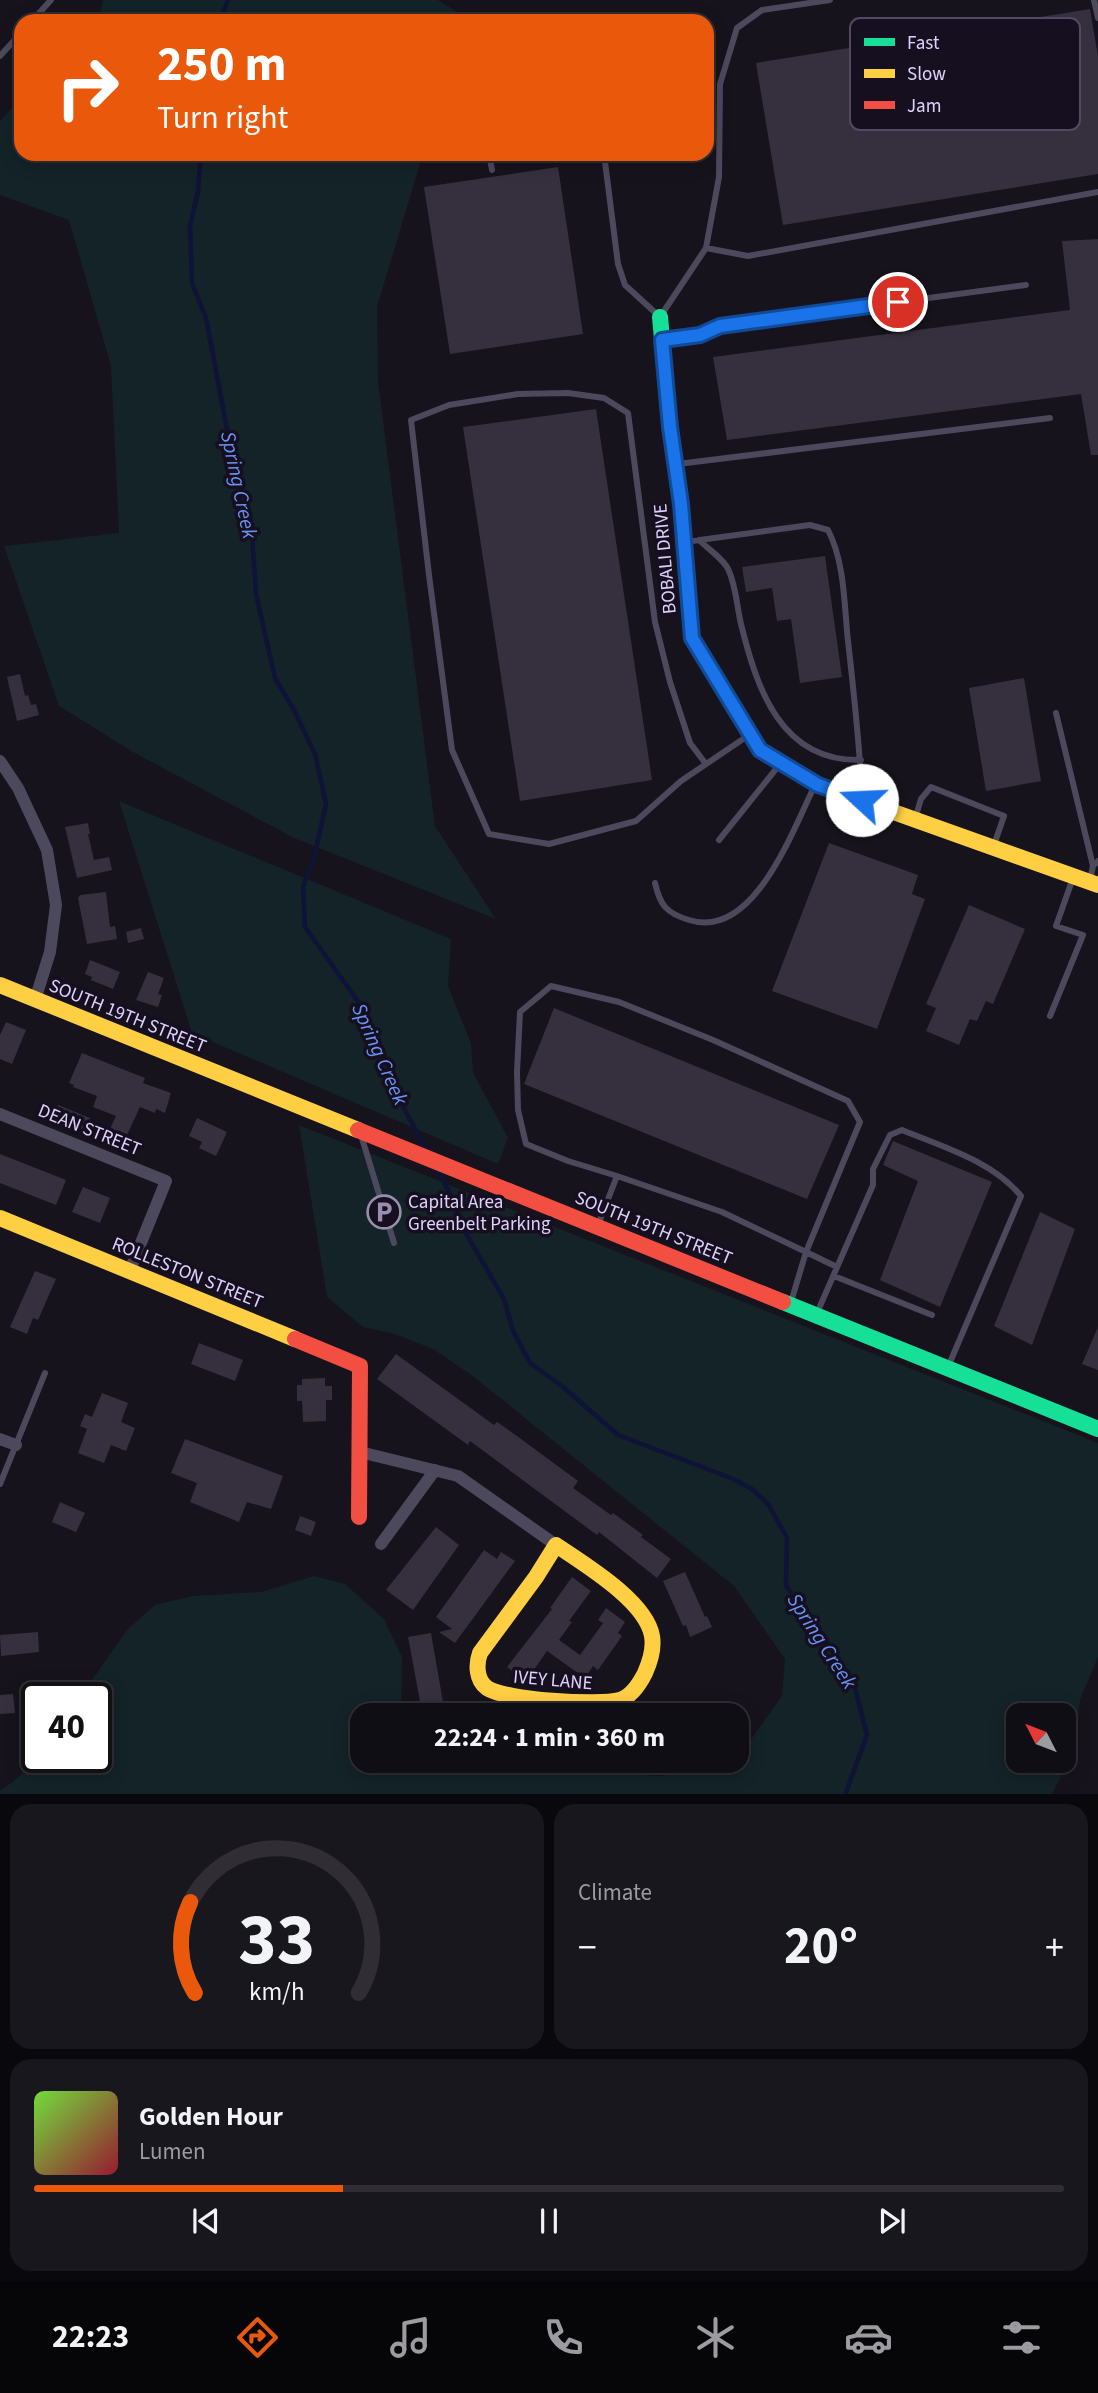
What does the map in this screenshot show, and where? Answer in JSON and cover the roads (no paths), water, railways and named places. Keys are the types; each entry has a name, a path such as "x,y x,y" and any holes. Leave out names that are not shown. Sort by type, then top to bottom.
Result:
{"street":[{"name":"BOBALI DRIVE","path":"660,317 676,464 692,541 692,638 760,750 816,783 862,800 1074,876 1095,873"},
{"path":"0,761 18,788 47,850 57,905 50,952 35,1000"},
{"name":"SOUTH 19TH STREET","path":"0,985 1098,1429"},
{"name":"DEAN STREET","path":"0,1114 166,1181 130,1270"},
{"name":"ROLLESTON STREET","path":"0,1218 360,1366 360,1452"},
{"path":"0,1439 16,1446"},
{"path":"359,1517 360,1452"},
{"name":"IVEY LANE","path":"360,1452 458,1476 582,1561 631,1602 643,1616 652,1634 652,1656 641,1682 623,1699 604,1704 503,1696 485,1688 478,1672 478,1656 556,1545"},
{"path":"381,1544 435,1470"}],"lane":[{"path":"38,14 51,0"},
{"path":"605,161 618,264 625,285 660,317 706,248 719,177 720,84 737,28 762,10 830,0"},
{"path":"1094,0 1098,18"},
{"path":"0,56 14,41"},
{"path":"490,161 492,170"},
{"path":"706,248 748,256 1098,192"},
{"path":"662,340 700,335 720,326 1026,285"},
{"path":"706,764 690,743 670,682 655,622 628,412 604,398 568,393 518,394 449,405 411,420 453,750 489,834 548,844 636,821 681,781 706,764 750,734"},
{"path":"676,464 1050,418"},
{"path":"692,541 810,525 828,530 837,548 842,585 861,760 862,800"},
{"path":"692,541 729,569 742,627 762,691 785,731 811,750 843,760 861,760"},
{"path":"1056,713 1095,873"},
{"path":"719,840 781,762"},
{"path":"656,883 660,902 674,916 699,923 718,921 736,913 755,895 770,874 816,783"},
{"path":"915,819 921,799 931,787 1003,816 993,847"},
{"path":"1050,1016 1083,934 1056,926 1074,876"},
{"path":"790,1305 806,1252 860,1122 848,1101 713,1040 619,1002 551,986 520,1012 518,1110 526,1144 568,1161 722,1212 806,1252 837,1267"},
{"path":"359,1130 394,1243"},
{"path":"816,1315 873,1185 873,1169 890,1135 902,1130 991,1168 1021,1196 948,1368"},
{"path":"597,1226 617,1176"},
{"path":"834,1276 932,1315"},
{"path":"0,1484 45,1373"}],"waterway":[{"name":"Spring Creek","path":"223,14 228,0"},
{"name":"Spring Creek","path":"200,161 198,191 190,227 192,283 206,318 240,498 251,521 256,594 275,678 315,754 326,804 314,858 303,887 305,927 362,1007 380,1044 399,1099 427,1151"},
{"name":"Spring Creek","path":"437,1168 464,1230 504,1299 513,1331 530,1363 562,1386 618,1435 731,1478 752,1489 768,1504 787,1538 786,1586 813,1621 854,1684 867,1735 845,1794"}],"place":[{"name":"Capital Area Greenbelt Parking","path":"384,1212"}]}
